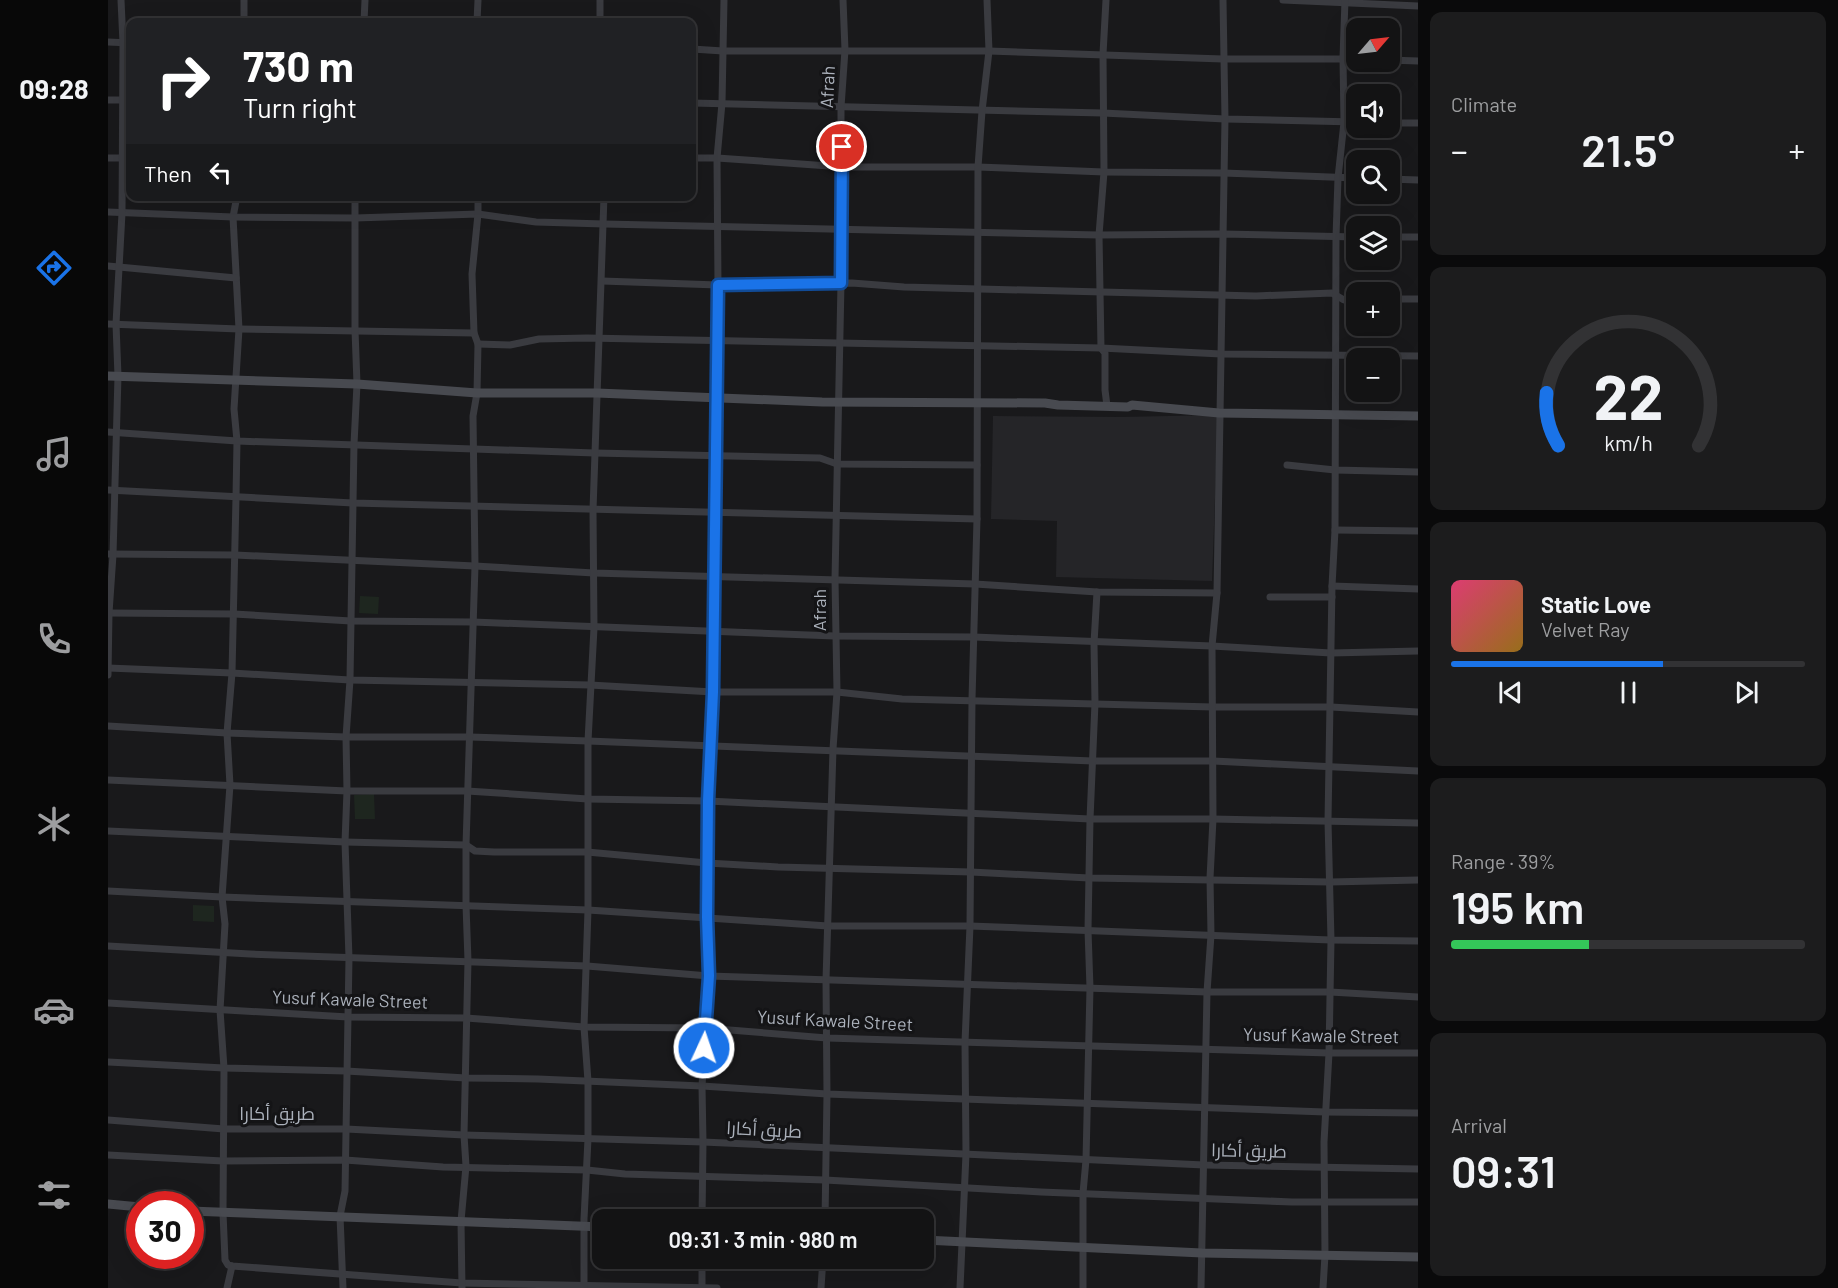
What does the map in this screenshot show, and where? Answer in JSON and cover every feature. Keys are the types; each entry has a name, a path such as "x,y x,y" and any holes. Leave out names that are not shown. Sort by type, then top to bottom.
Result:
{"street":[{"path":"121,0 126,36"},
{"path":"244,0 244,18"},
{"path":"364,18 365,0"},
{"path":"477,18 478,0"},
{"path":"600,0 600,18"},
{"path":"702,1209 702,1086 709,976 707,864 713,692 718,285 717,158 722,103 724,0"},
{"name":"Afrah","path":"825,1209 826,980 833,749 837,692 835,579 843,167 842,107 845,50 843,0"},
{"path":"960,1288 966,1154 965,1042 969,983 972,699 977,519 978,166 989,51 987,0"},
{"path":"1106,0 1102,54 1104,172 1099,235 1101,348 1105,352 1107,406"},
{"path":"1202,1288 1204,1107 1213,819 1212,646 1217,593 1225,119 1223,0"},
{"path":"1283,0 1418,6"},
{"path":"1323,1288 1325,1112 1329,1053 1331,940 1328,821 1335,530 1336,237 1338,178 1344,122 1342,58 1345,1"},
{"path":"108,42 126,43"},
{"path":"696,49 989,51 1223,59 1346,58"},
{"path":"108,675 112,490 117,432 112,324 122,213 122,100 126,54"},
{"path":"1400,60 1418,61"},
{"path":"108,100 126,100"},
{"path":"696,103 1103,113 1344,122"},
{"path":"1400,123 1418,123"},
{"path":"108,158 126,158"},
{"path":"696,158 843,167 978,166 1104,172 1223,173 1346,178"},
{"path":"1400,179 1418,180"},
{"path":"236,201 233,217 239,329 234,409 237,441 234,614 227,733 230,784 222,897 225,924 220,1010 224,1068 225,1260 228,1265 232,1266 462,1286 717,1288"},
{"path":"343,1288 340,1216 345,1191 349,958 345,842 348,791 346,737 350,680 357,384 355,201"},
{"path":"462,1286 460,1221 466,1166 464,1136 468,961 466,845 475,566 473,417 477,393 478,344 474,333 472,274 478,201"},
{"path":"584,1287 588,1139 588,1081 584,1027 588,910 588,741 594,628 593,510 604,201"},
{"path":"108,212 233,217 355,218 478,214 536,222 717,227 1099,235 1223,234 1346,237"},
{"path":"1400,237 1418,237"},
{"path":"108,266 236,278"},
{"path":"602,281 718,285 841,283 904,287 1256,296 1332,293 1346,300"},
{"path":"1400,298 1418,299"},
{"path":"112,324 239,329 474,333"},
{"path":"478,344 510,345 539,339 587,338 1101,348 1221,354 1418,356"},
{"path":"113,376 357,384 477,393 597,393 838,402 1128,407 1132,405 1219,413 1418,416"},
{"path":"108,432 237,441 820,458 837,464 977,465"},
{"path":"1287,465 1335,470 1418,472"},
{"path":"112,490 353,503 977,519"},
{"path":"1335,530 1418,531"},
{"path":"111,554 235,555 594,573 975,584 1096,592 1217,593"},
{"path":"1332,586 1418,589"},
{"path":"1083,1288 1096,592"},
{"path":"1270,597 1332,597"},
{"path":"108,614 234,614 351,621 473,622 835,636 974,637 1332,653 1418,651"},
{"path":"108,668 350,680 590,685 713,692 837,692 902,699 972,699 1213,707 1331,707 1418,712"},
{"path":"108,726 227,733 346,737 470,737 833,749 1093,761 1213,761 1418,771"},
{"path":"108,780 348,791 467,791 588,799 708,801 1090,819 1418,823"},
{"path":"108,831 466,845 475,851 587,852 707,864 1089,878 1210,878 1330,882 1418,880"},
{"path":"108,891 588,910 828,926 970,926 1211,936 1418,941"},
{"path":"108,946 349,958 587,966 709,976 1207,992 1330,992 1418,997"},
{"name":"Yusuf Kawale Street","path":"108,1003 348,1017 466,1018 584,1027 705,1028 827,1038 1329,1053 1418,1053"},
{"path":"108,1062 702,1086 827,1094 1325,1112 1418,1113"},
{"name":"طريق أكارا","path":"108,1120 224,1129 346,1129 464,1136 703,1142 1204,1166 1418,1169"},
{"path":"108,1155 223,1161 345,1160 443,1167 586,1170 1292,1202 1418,1202"},
{"path":"108,1204 126,1206"},
{"path":"204,1212 592,1226"},
{"path":"934,1240 1202,1253 1418,1257"},
{"path":"227,1288 232,1266"},
{"path":"702,1269 702,1288"},
{"path":"821,1288 822,1269"}],"shaded area":[{"path":"1218,415 1212,581 1056,577 1057,521 991,519 993,416"},
{"path":"360,596 379,597 378,614 359,613"},
{"path":"374,794 375,819 355,819 354,795"},
{"path":"193,905 214,906 214,922 193,921"}],"route":[{"path":"704,1048 709,976 708,774 713,692 718,285 841,283 842,147"}]}
